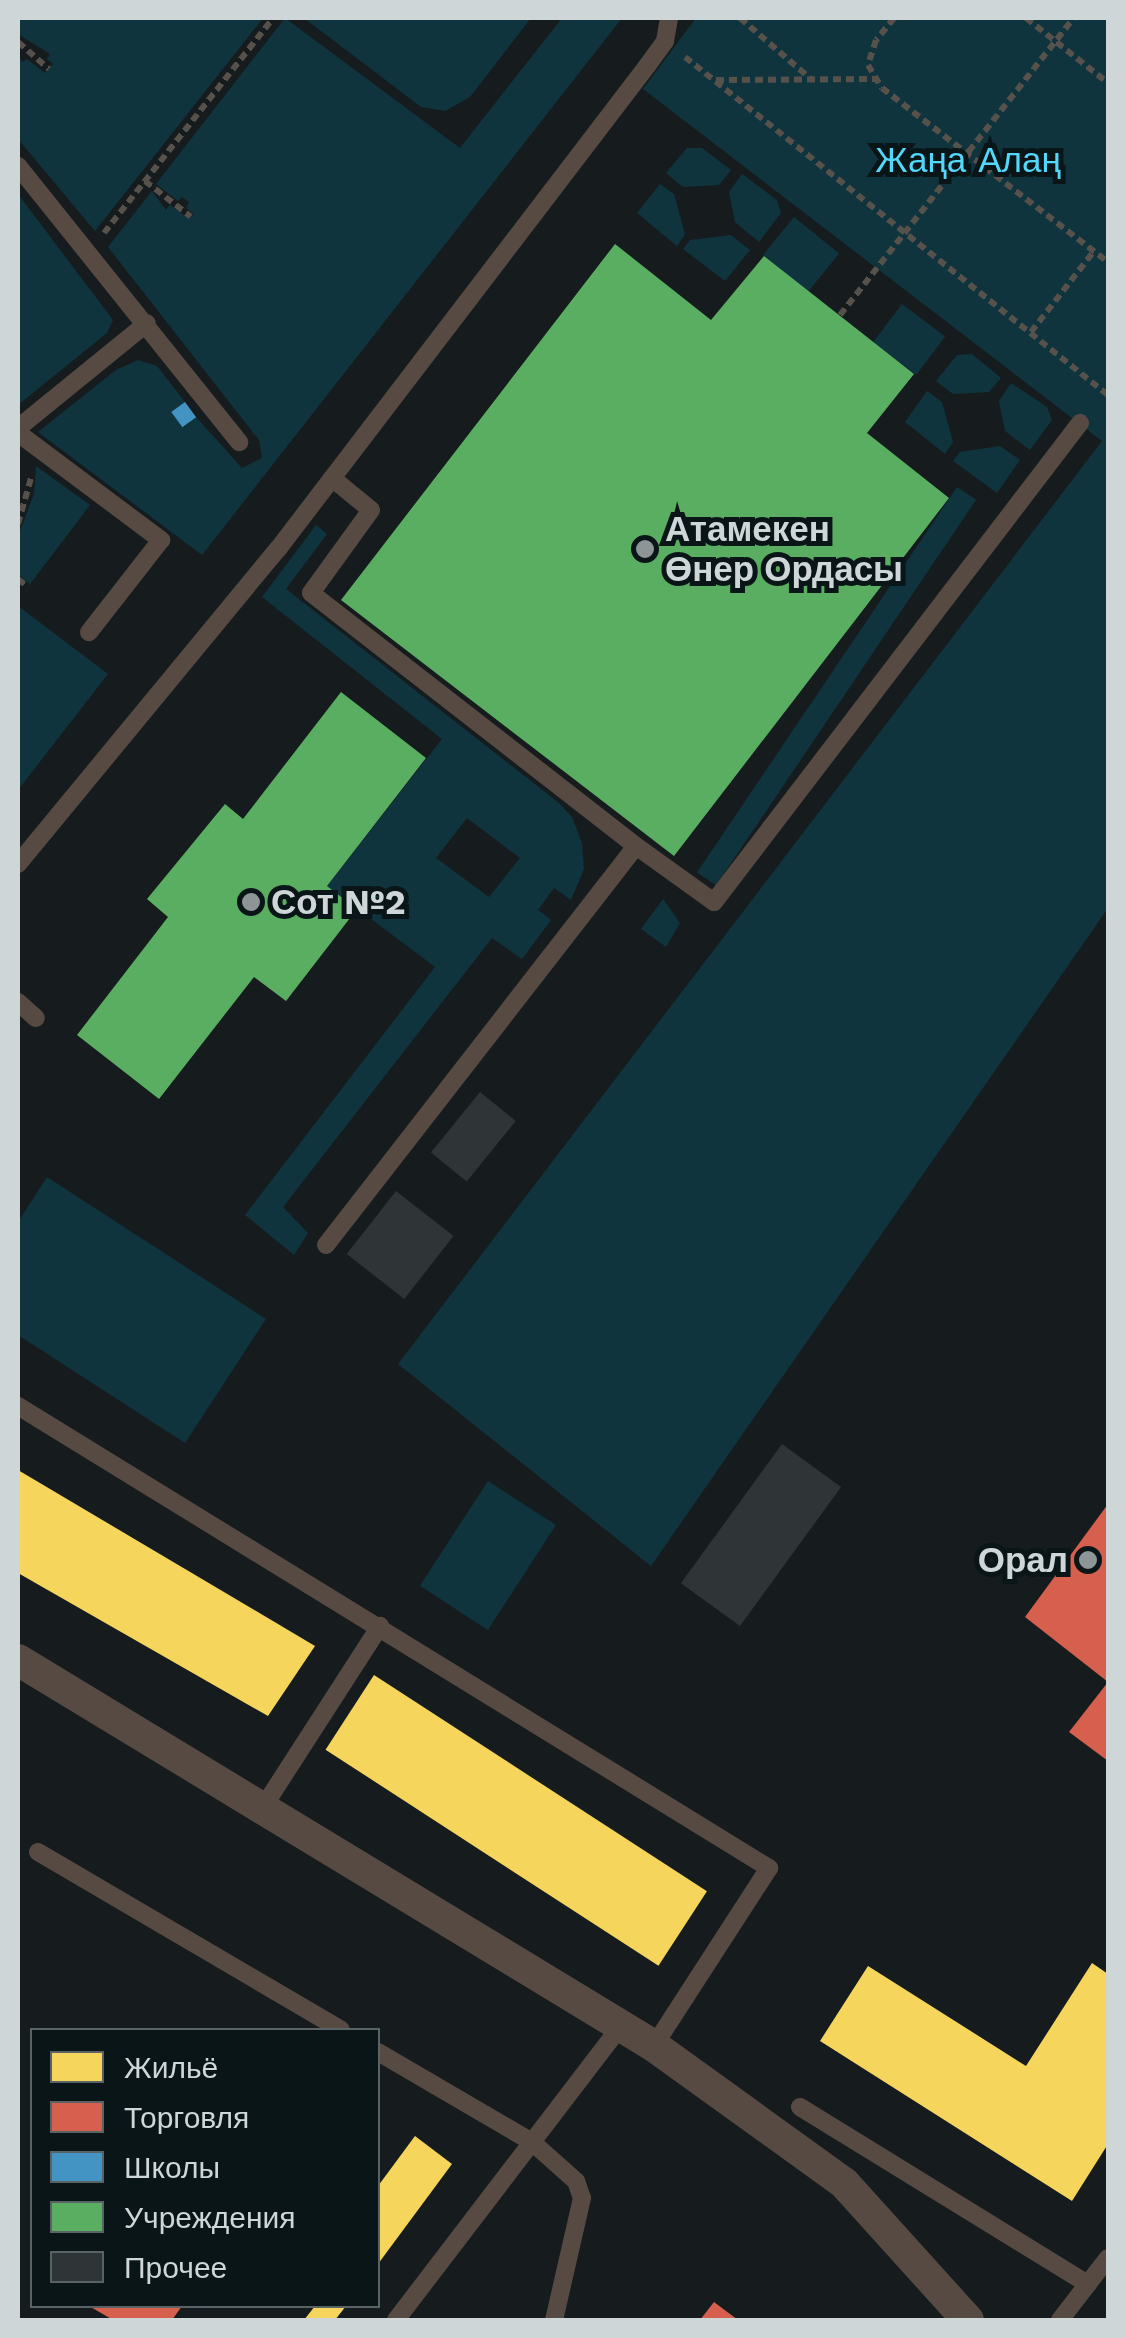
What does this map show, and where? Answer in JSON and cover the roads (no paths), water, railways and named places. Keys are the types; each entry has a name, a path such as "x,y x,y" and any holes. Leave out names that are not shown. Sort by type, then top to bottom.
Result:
{"street":[{"path":"18,1660 654,2046 844,2183 968,2320"}],"lane":[{"path":"18,864 332,478 665,41 668,18"},
{"path":"18,166 239,442"},
{"path":"90,632 161,540 22,435 147,323"},
{"path":"332,478 372,510 312,592 636,846 714,902 1080,423"},
{"path":"326,1244 636,846"},
{"path":"18,1002 36,1018"},
{"path":"18,1406 770,1868 654,2046"},
{"path":"262,1809 380,1626"},
{"path":"38,1852 338,2028"},
{"path":"396,2320 622,2024"},
{"path":"380,2053 532,2142 576,2181 582,2198 554,2320"},
{"path":"800,2107 1088,2284"},
{"path":"1060,2320 1108,2258"}],"place":[{"name":"Атамекен Өнер Ордасы","path":"645,549"},
{"name":"Сот №2","path":"251,902"},
{"name":"Орал","path":"1088,1560"}],"park label":[{"name":"Жаңа Алаң","path":"968,160"}]}
